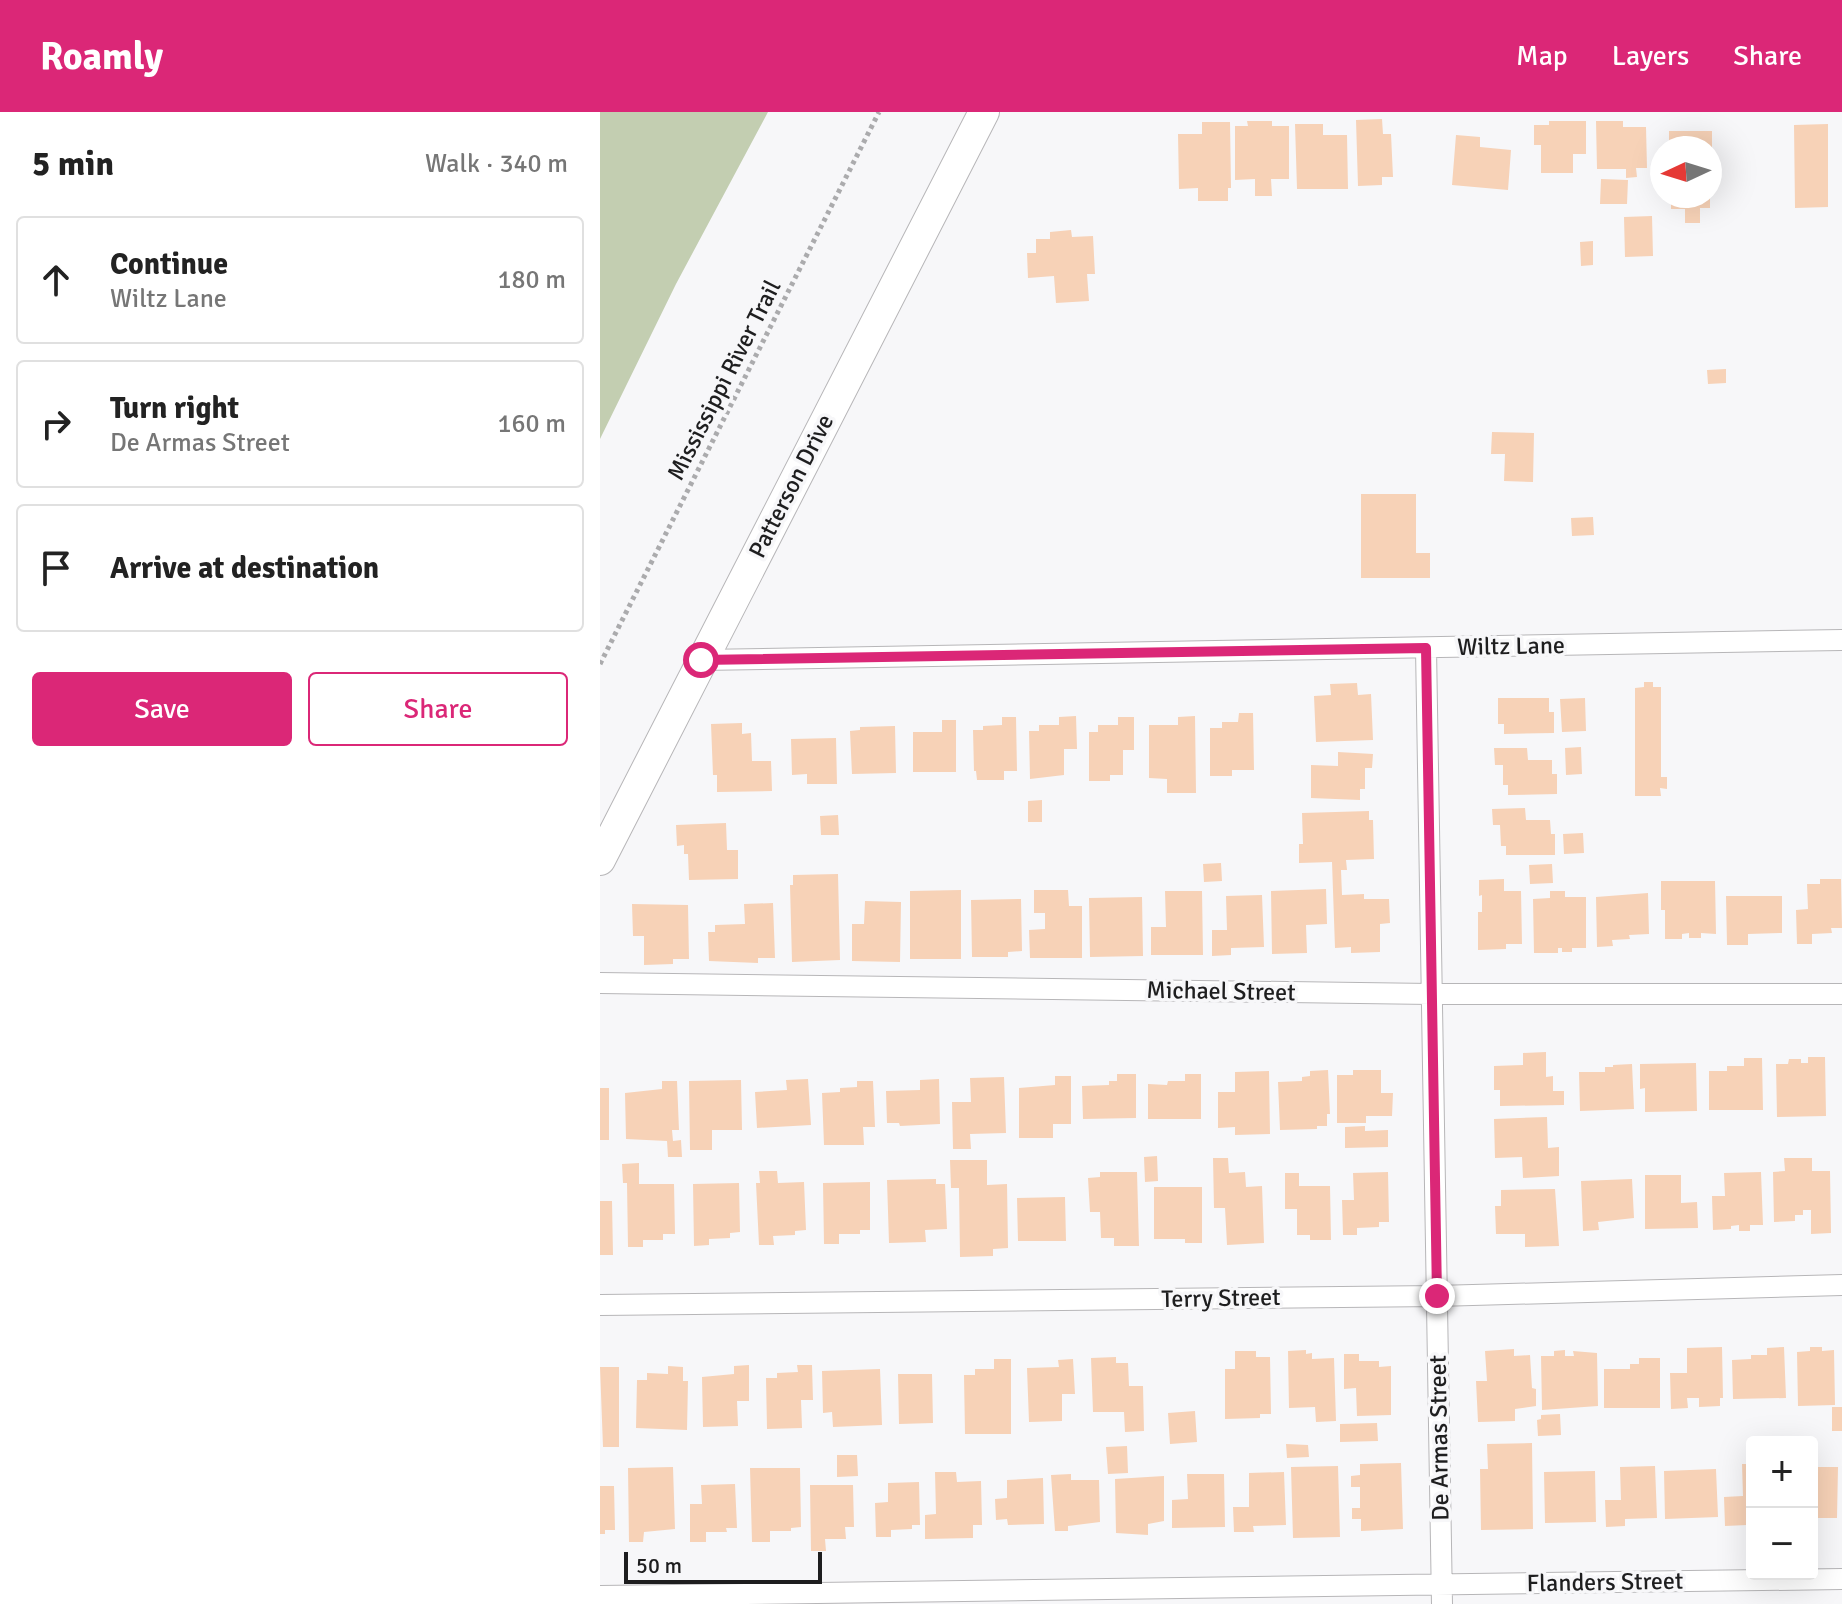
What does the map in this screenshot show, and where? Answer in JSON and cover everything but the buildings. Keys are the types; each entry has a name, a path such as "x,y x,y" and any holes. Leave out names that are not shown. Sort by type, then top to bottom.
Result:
{"street":[{"name":"Patterson Drive","path":"600,860 984,112"},
{"name":"Wiltz Lane","path":"701,660 1842,640"},
{"name":"De Armas Street","path":"1426,648 1442,1594"},
{"name":"Michael Street","path":"600,983 1431,994 1842,994"},
{"name":"Terry Street","path":"600,1305 1437,1296 1842,1285"},
{"name":"Flanders Street","path":"600,1596 1442,1594 1842,1579"}],"path":[{"name":"Mississippi River Trail","path":"600,664 879,112"}],"green space":[{"path":"600,112 768,112 676,284 600,439"}],"route":[{"path":"701,660 1426,648 1437,1296"}]}
